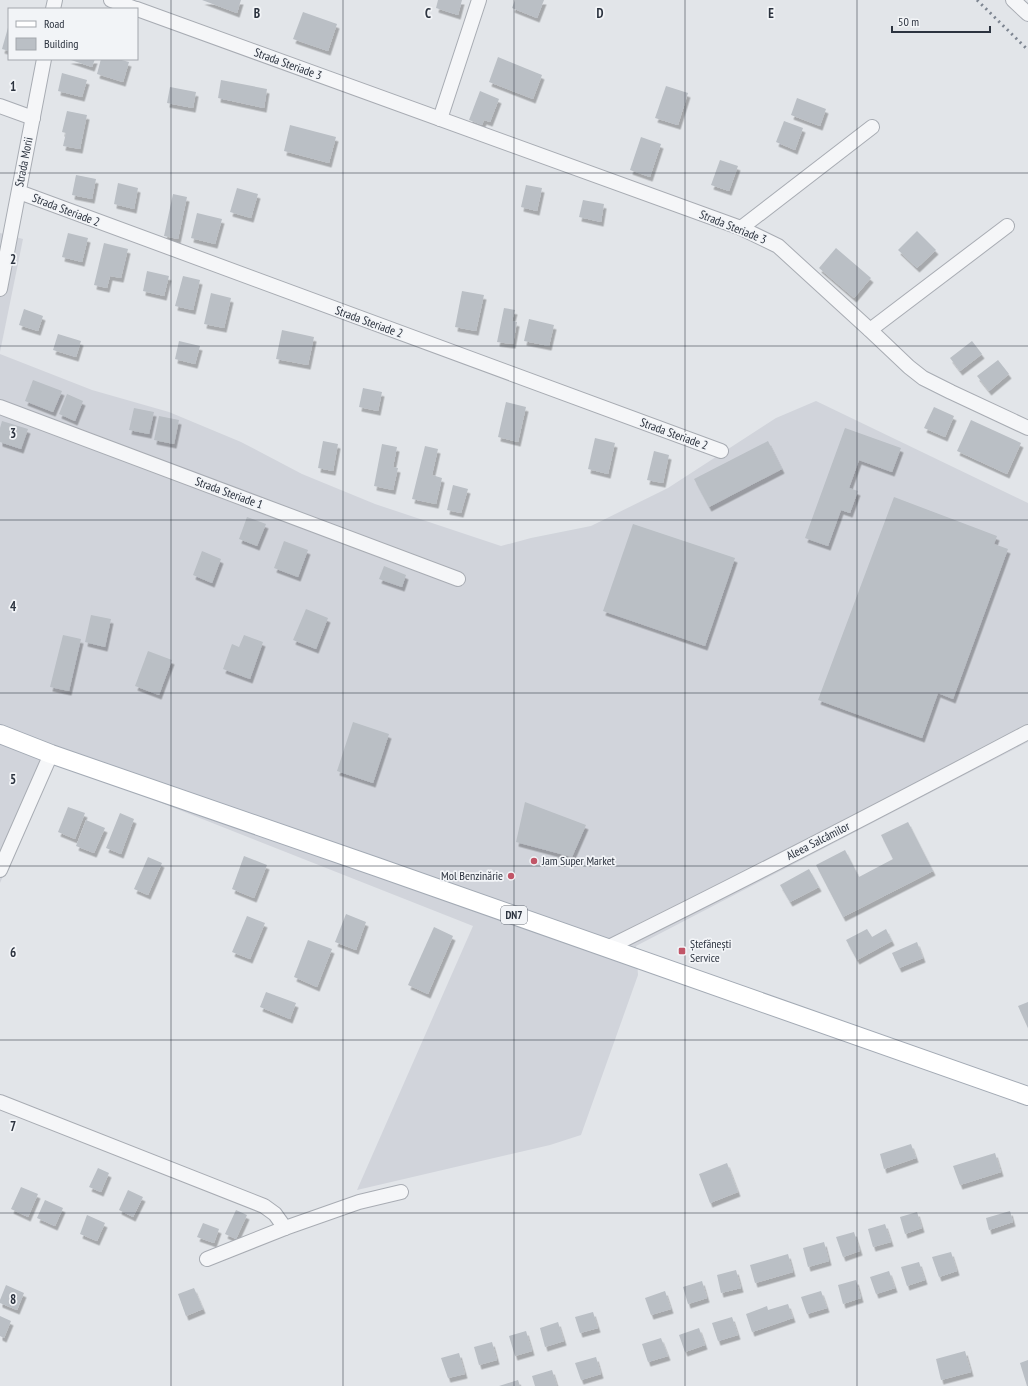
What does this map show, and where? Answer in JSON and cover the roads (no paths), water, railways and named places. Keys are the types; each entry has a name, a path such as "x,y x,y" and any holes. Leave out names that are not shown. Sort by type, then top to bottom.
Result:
{"main road":[{"name":"DN7","path":"0,734 52,754 1028,1096"}],"street":[{"name":"Strada Steriade 3","path":"111,0 133,8"},
{"path":"440,119 479,0"},
{"path":"1013,0 1028,14"},
{"name":"Strada Steriade 3","path":"138,10 741,228 778,246 909,367 923,378 1028,428"},
{"name":"Strada Morii","path":"0,290 44,60"},
{"path":"0,106 33,118"},
{"path":"741,228 872,127"},
{"name":"Strada Steriade 2","path":"19,192 721,451"},
{"path":"870,330 1007,226"},
{"name":"Strada Steriade 1","path":"0,408 458,578"},
{"name":"Aleea Salcâmilor","path":"607,948 661,922 1028,732"},
{"path":"0,870 52,754"},
{"path":"0,1102 264,1206 275,1214 285,1228"},
{"path":"207,1259 285,1228 359,1202 401,1192"}],"railway":[{"path":"977,0 1028,50"}],"place":[{"name":"Jam Super Market","path":"534,861"},
{"name":"Mol Benzinărie","path":"511,876"},
{"name":"Ștefănești Service","path":"682,951"}]}
